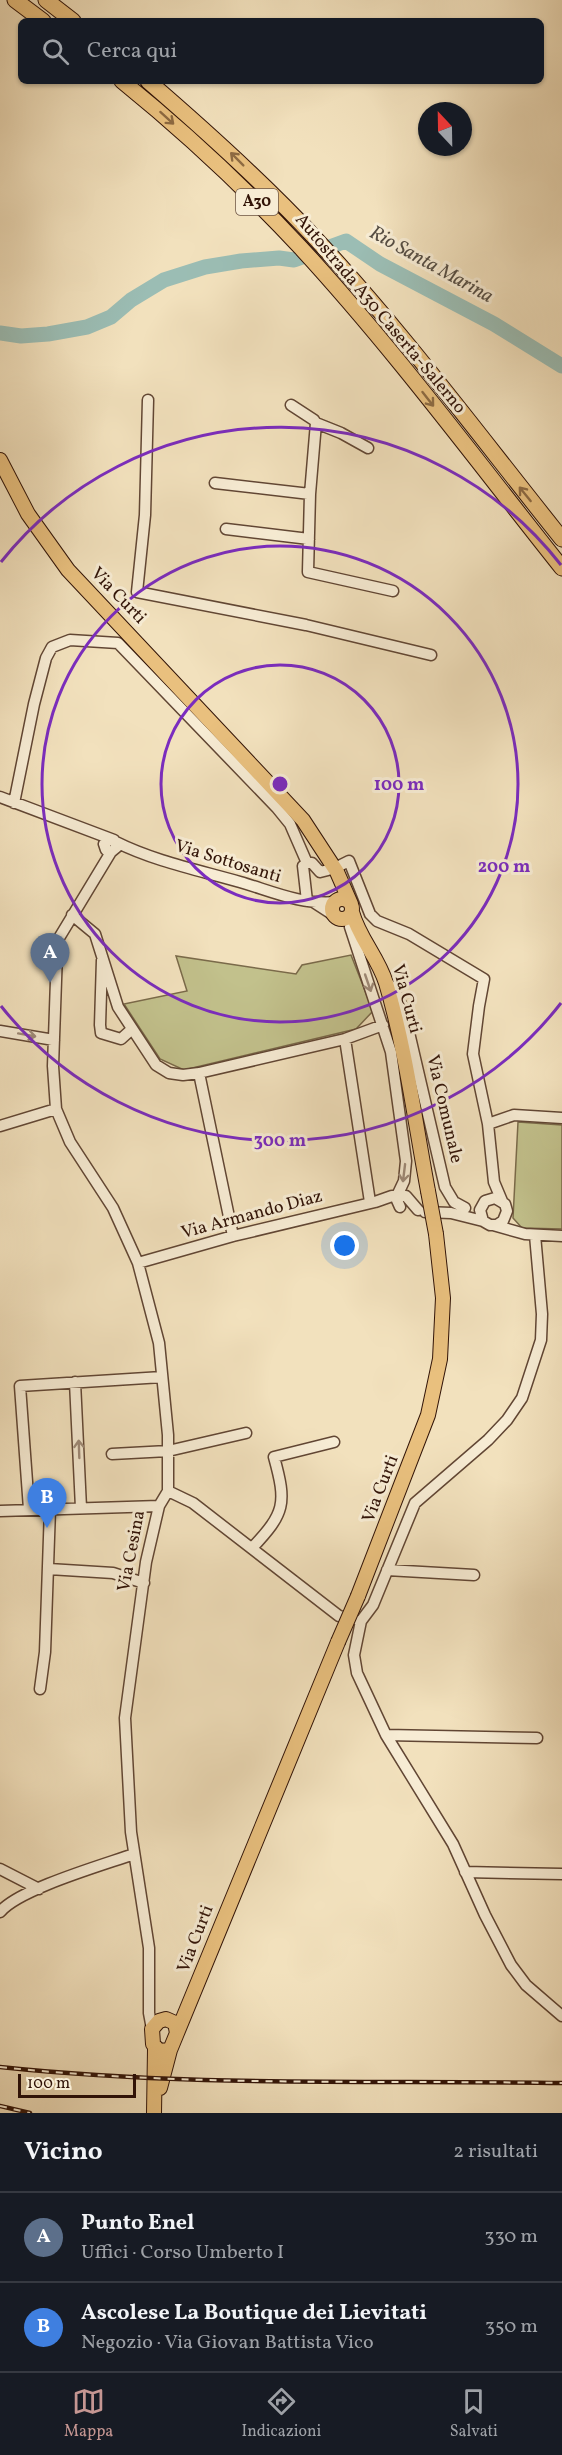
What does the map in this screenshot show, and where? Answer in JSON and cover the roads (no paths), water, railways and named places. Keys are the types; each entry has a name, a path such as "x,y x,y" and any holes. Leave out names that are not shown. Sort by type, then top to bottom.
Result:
{"highway":[{"path":"15,0 39,18"},
{"path":"46,0 69,18"},
{"name":"Autostrada A30 Caserta-Salerno","path":"126,84 161,112 257,202 344,296 562,568"},
{"name":"Autostrada A30 Caserta-Salerno","path":"151,84 226,148 313,236 391,326 562,539"}],"main road":[{"name":"Via Curti","path":"0,460 28,514 68,570 303,819 341,881 344,914 377,962 385,979 436,1234 443,1298 440,1359 428,1415 358,1596 189,2005 171,2024"},
{"path":"159,2021 171,2024 170,2050 154,2112 155,2049 152,2029 159,2021"},
{"path":"155,2049 165,2052 170,2050"}],"street":[{"path":"148,400 145,515 137,592 306,626 431,656"},
{"path":"291,405 316,423 341,433 368,448"},
{"path":"316,423 309,494 308,572 361,582 393,591"},
{"path":"215,483 309,494"},
{"path":"226,530 309,539"},
{"path":"14,803 45,658 52,647 70,640 118,643 277,808 290,824 308,863"},
{"name":"Via Sottosanti","path":"0,797 94,833 110,846 131,850 286,897 311,902 344,914"},
{"path":"110,846 89,890 59,938 54,1040 56,1109 70,1142 113,1208 138,1263 159,1343 168,1451 168,1491 194,1503 339,1616 361,1621"},
{"name":"Via Curti","path":"340,865 349,861 370,914 377,921 409,934 484,979 473,1054 488,1124 494,1182 502,1201"},
{"path":"311,902 302,873 303,866 312,863 320,872 328,870"},
{"name":"Via Curti","path":"344,914 391,1052 404,1146 404,1181 396,1202 400,1207"},
{"path":"72,915 95,934 118,1007 156,1065 169,1072 183,1075 199,1073 345,1039 383,1025"},
{"path":"103,954 101,1033 121,1039 132,1029"},
{"name":"Via Comunale","path":"385,979 395,991 404,1011 446,1187 454,1202 465,1209"},
{"path":"0,1031 54,1040"},
{"path":"345,1039 372,1202"},
{"path":"199,1073 233,1236"},
{"path":"0,1126 56,1109"},
{"path":"488,1124 514,1114 562,1118"},
{"name":"Via Curti","path":"485,1201 494,1182"},
{"path":"397,1195 406,1196 418,1210"},
{"name":"Via Armando Diaz","path":"138,1263 233,1236 397,1195"},
{"path":"451,1213 495,1198 502,1201 506,1207 516,1231"},
{"path":"485,1201 480,1214 488,1223"},
{"name":"Via Armando Diaz","path":"372,1202 451,1213"},
{"path":"451,1213 535,1235 562,1236"},
{"path":"488,1223 503,1221 507,1214"},
{"path":"535,1235 542,1314 541,1340 522,1398 507,1420 488,1440 415,1503 373,1605 361,1621 354,1655 357,1674 386,1735 453,1844 511,1965 526,1985 562,2016"},
{"path":"29,1509 20,1386 162,1377"},
{"path":"75,1382 81,1508"},
{"path":"112,1454 168,1451 246,1433"},
{"path":"252,1548 274,1525 283,1496 274,1457 334,1442"},
{"name":"Via Cesina","path":"168,1491 159,1506 144,1583 125,1718 131,1833 148,1948 149,1989 156,2007 171,2024"},
{"path":"0,1511 159,1506"},
{"path":"40,1689 45,1653 50,1509"},
{"path":"49,1569 113,1573 144,1583"},
{"path":"387,1570 474,1575"},
{"path":"386,1735 537,1738"},
{"path":"0,1912 8,1902 39,1888 134,1854"},
{"path":"0,1869 39,1888"},
{"path":"465,1872 562,1874"},
{"path":"149,1989 152,2029"}],"waterway":[{"name":"Rio Santa Marina","path":"0,333 21,336 87,327 111,317 131,300 164,280 205,267 241,261 279,258 294,260 346,241 380,264 494,324 562,366"}],"railway":[{"path":"0,2067 140,2078 210,2080 562,2083"},
{"path":"0,2106 30,2113"}],"place":[{"name":"Punto Enel","path":"50,983"},
{"name":"Ascolese La Boutique dei Lievitati","path":"47,1528"}]}
